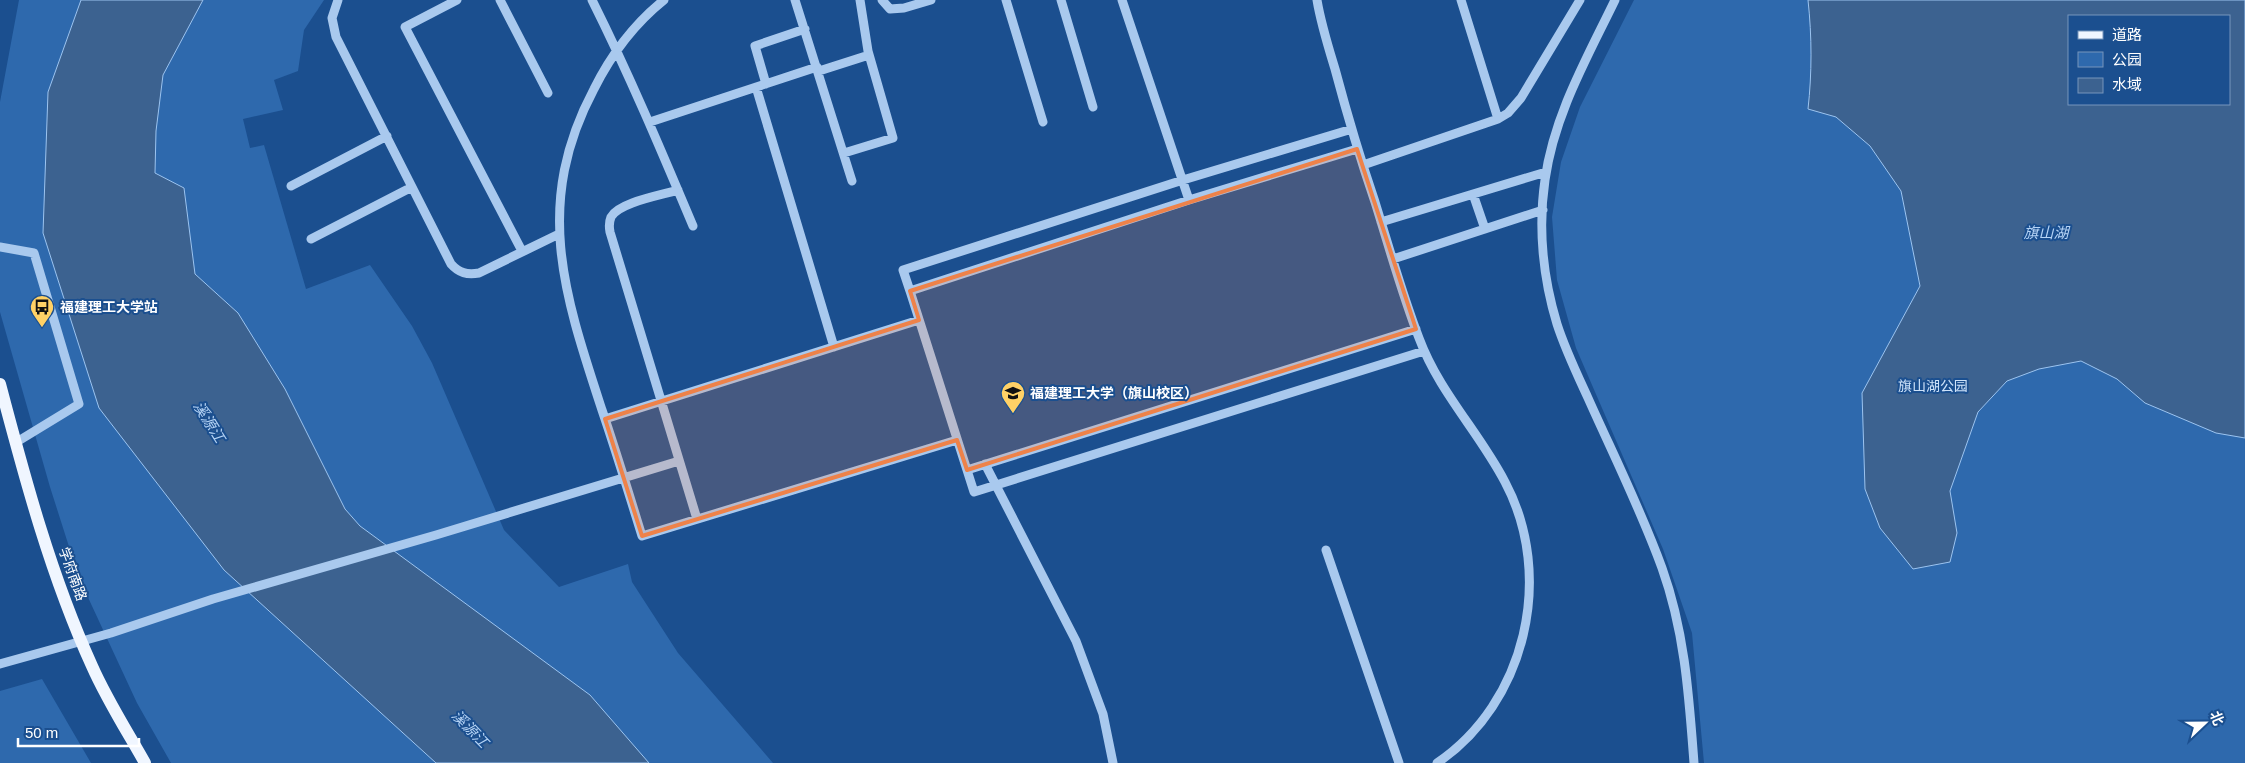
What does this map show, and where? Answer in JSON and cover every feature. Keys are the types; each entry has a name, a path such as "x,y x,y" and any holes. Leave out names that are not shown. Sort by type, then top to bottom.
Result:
{"main road":[{"name":"学府南路","path":"0,384 15,443 43,537 82,641 109,701 145,763"}],"street":[{"path":"338,0 332,18 336,37 451,264 456,270 471,274 478,273 560,234"},
{"path":"457,0 405,27 522,252"},
{"path":"500,0 548,93"},
{"path":"592,0 650,122 694,226"},
{"path":"664,0 617,50 589,97 571,145 562,188 560,234 562,266 569,303 642,536 957,440"},
{"path":"795,0 806,29 852,180"},
{"path":"844,154 893,138 869,55 860,0"},
{"path":"882,0 890,9 896,10 931,0"},
{"path":"1006,0 1043,122"},
{"path":"1061,0 1093,107"},
{"path":"1122,0 1190,200"},
{"path":"1317,0 1357,149 1424,351 1450,399 1511,493 1522,526 1530,578 1522,640 1516,662 1505,688 1478,727 1461,745 1438,763"},
{"path":"1461,0 1498,118"},
{"path":"1570,0 1574,11"},
{"path":"1363,165 1508,113 1521,98 1580,0"},
{"path":"1615,0 1561,114 1554,134 1546,172 1543,210 1544,252 1557,324 1576,372 1654,546 1671,593 1685,663 1694,763"},
{"path":"766,84 755,46 806,29"},
{"path":"650,122 756,87 869,55"},
{"path":"756,87 834,347"},
{"path":"1352,129 1183,180 903,270 957,440 974,492 1424,351"},
{"path":"291,186 387,136"},
{"path":"910,291 1190,200 1357,149"},
{"path":"1381,222 1546,172"},
{"path":"311,239 412,187"},
{"path":"678,190 620,208 611,217 609,224 697,519"},
{"path":"1474,194 1485,229"},
{"path":"1393,259 1543,210"},
{"path":"0,247 34,253 79,404 15,443"},
{"path":"605,419 660,400 919,320"},
{"path":"967,470 1416,329"},
{"path":"0,664 82,641 212,599 436,535 679,461"},
{"path":"985,464 1076,641 1103,714 1113,763"},
{"path":"1326,550 1398,763"}],"highlighted area":[{"path":"1357,149 1416,329 967,470 957,440 642,536 605,419 919,320 910,291"}],"green space":[{"path":"19,0 324,0 304,30 298,71 274,80 283,110 243,119 250,148 264,145 306,289 370,265 412,326 432,363 504,530 559,587 628,564 632,582 678,653 773,763 171,763 137,703 79,578 50,487 0,312 0,102"},
{"name":"旗山湖公园","path":"1634,0 2245,0 2245,763 1704,763 1692,633 1663,549 1576,348 1557,280 1552,217 1561,162 1580,107"},
{"path":"42,679 91,763 0,763 0,691"}],"water":[{"name":"溪源江","path":"81,0 203,0 163,75 156,131 155,173 184,188 195,274 238,313 285,389 345,509 360,526 590,695 649,763 436,763 224,570 99,408 43,233 48,92"},
{"name":"旗山湖","path":"1808,0 2245,0 2245,438 2216,433 2145,403 2117,379 2081,361 2039,369 2007,381 1978,412 1950,491 1957,533 1950,562 1913,569 1880,528 1865,489 1862,393 1920,286 1901,191 1870,146 1836,117 1808,109 1811,55"}],"place":[{"name":"福建理工大学站","path":"42,328"},
{"name":"福建理工大学（旗山校区）","path":"1013,414"}]}
